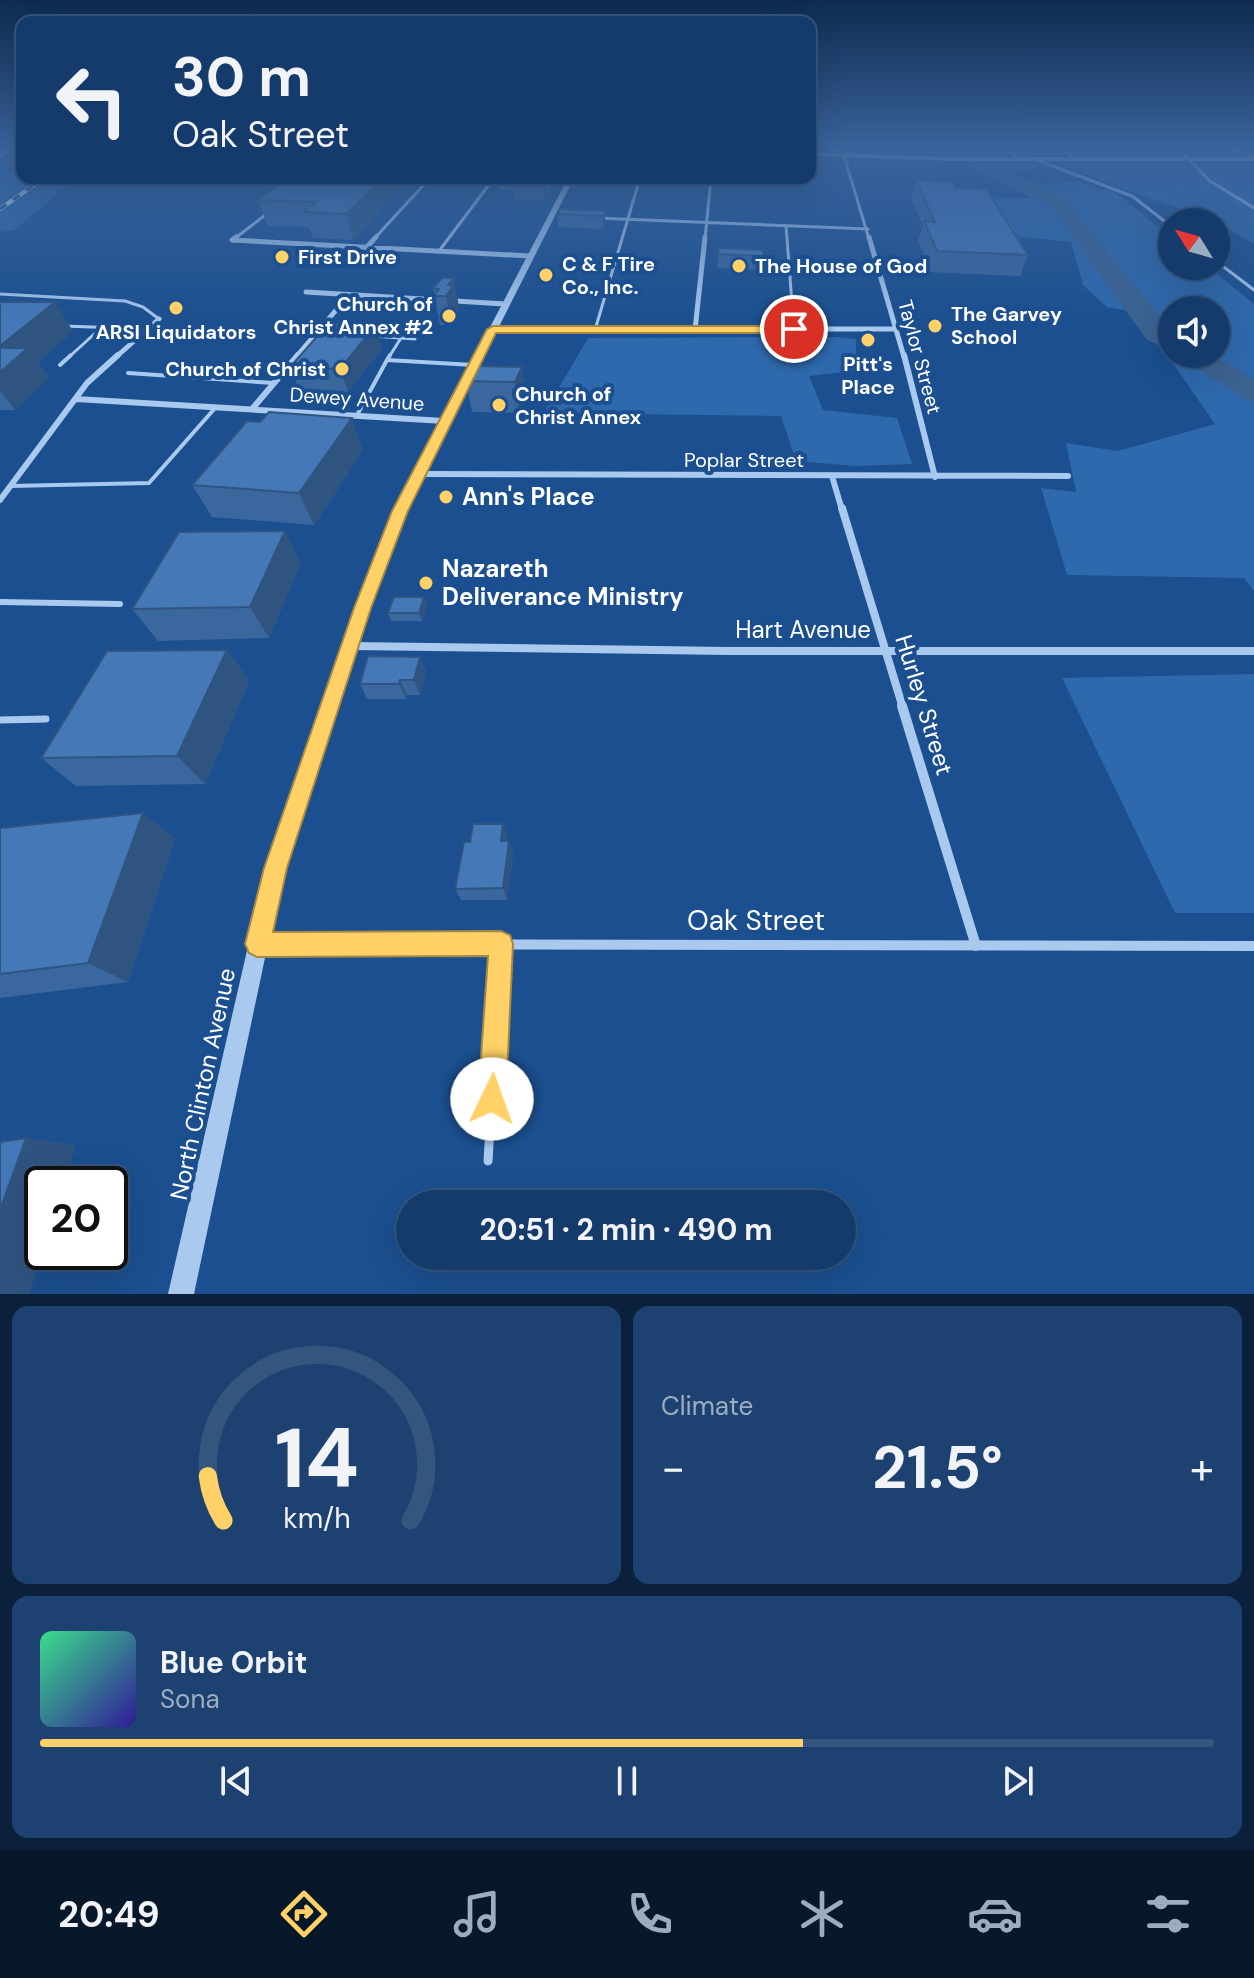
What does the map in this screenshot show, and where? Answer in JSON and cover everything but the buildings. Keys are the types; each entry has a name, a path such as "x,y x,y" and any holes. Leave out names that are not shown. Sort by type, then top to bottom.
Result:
{"street":[{"path":"276,206 232,240 530,256"},
{"path":"366,248 404,206"},
{"name":"North Clinton Avenue","path":"181,1294 275,868 351,646 400,511 473,365 559,206"},
{"path":"695,330 708,206"},
{"name":"Taylor Street","path":"861,206 935,477"},
{"path":"587,218 868,229"},
{"path":"306,292 505,304"},
{"path":"252,409 349,295"},
{"path":"0,500 87,383 159,319"},
{"path":"493,329 897,329"},
{"name":"Dewey Avenue","path":"76,399 444,421"},
{"name":"Poplar Street","path":"419,474 1068,476"},
{"name":"Hurley Street","path":"832,476 976,946"},
{"name":"Hart Avenue","path":"351,646 1254,651"},
{"name":"Oak Street","path":"257,944 1254,946"}],"lane":[{"path":"439,251 473,206"},
{"path":"595,330 632,206"},
{"path":"786,226 794,329"},
{"path":"1230,272 1254,290"},
{"path":"0,294 125,301 143,307 159,319"},
{"path":"58,325 148,329"},
{"path":"60,365 102,327"},
{"path":"316,333 330,334"},
{"path":"358,336 415,339"},
{"path":"357,415 401,338"},
{"path":"387,360 473,365"},
{"path":"128,373 274,383"},
{"path":"10,486 149,483 216,406"},
{"path":"0,602 120,604"},
{"path":"0,720 46,719"},
{"path":"488,1161 501,944"}],"shaded area":[{"path":"0,206 43,206 14,230 0,232"},
{"path":"992,206 1132,206 1158,227 1158,280 1224,280 1254,304 1254,591 1244,578 1067,575 1041,488 1076,492 1066,443 1118,451 1215,424 1176,368 1230,368 1230,296 1158,296 1158,344 1125,310 1107,307 1083,285 1071,242 1010,236"},
{"path":"1173,206 1254,206 1254,244 1230,230 1230,208"},
{"path":"588,338 856,339 856,371 809,376 823,410 897,418 912,464 856,466 796,461 781,416 544,413"},
{"path":"1254,674 1254,913 1175,913 1062,678"}],"waterway":[{"path":"1061,206 1158,335"},
{"path":"1214,368 1254,392"}],"railway":[{"path":"0,209 4,206"}],"place":[{"name":"First Drive","path":"282,257"},
{"name":"The House of God","path":"739,266"},
{"name":"C & F Tire Co., Inc.","path":"546,275"},
{"name":"ARSI Liquidators","path":"176,308"},
{"name":"Church of Christ Annex #2","path":"449,316"},
{"name":"The Garvey School","path":"935,326"},
{"name":"Pitt's Place","path":"868,340"},
{"name":"Church of Christ","path":"342,369"},
{"name":"Church of Christ Annex","path":"499,405"},
{"name":"Ann's Place","path":"446,497"},
{"name":"Nazareth Deliverance Ministry","path":"426,583"}],"route":[{"path":"492,1099 501,944 257,944 275,868 363,608 400,511 493,329 794,329"}]}
